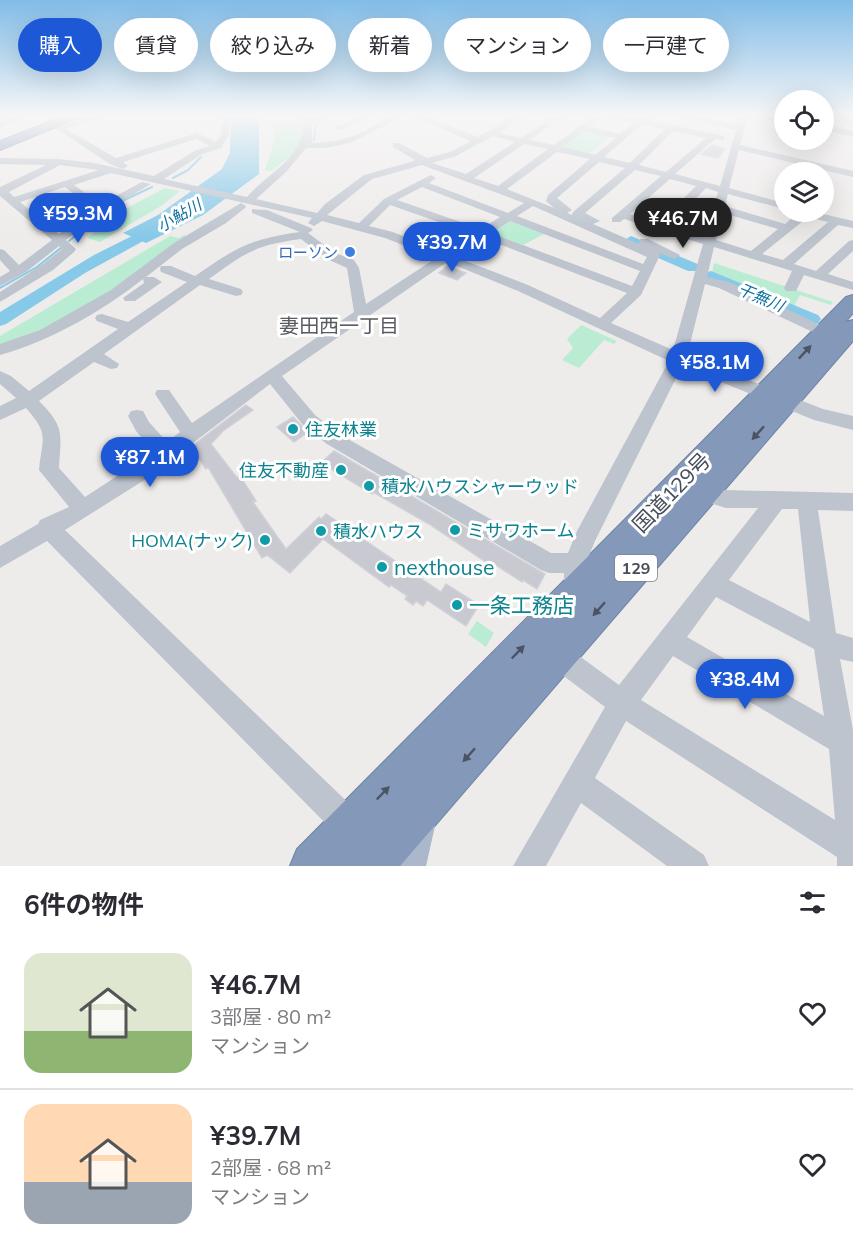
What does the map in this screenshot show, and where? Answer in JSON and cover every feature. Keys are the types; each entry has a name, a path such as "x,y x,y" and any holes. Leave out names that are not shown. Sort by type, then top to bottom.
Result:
{"highway":[{"name":"国道129号","path":"388,858 575,578 775,398 838,329 853,301"},
{"name":"国道129号","path":"388,858 420,810 704,493 775,398"},
{"name":"国道129号","path":"314,866 388,858"}],"street":[{"path":"3,194 70,155"},
{"path":"99,155 112,166 266,213 305,233 331,256 349,263 353,268 361,314"},
{"path":"3,194 67,184 141,155"},
{"path":"184,155 189,158"},
{"path":"0,161 119,166 161,176 193,155"},
{"path":"252,197 273,179 293,155"},
{"path":"413,155 446,171 500,190 544,200 674,255"},
{"path":"0,414 28,400 250,245 305,233 329,206 368,177 421,160 445,155"},
{"path":"467,178 501,155"},
{"path":"500,190 546,155"},
{"path":"582,155 668,175 774,203"},
{"path":"0,558 47,527 129,480 190,433 446,257 509,216 544,200 596,155"},
{"path":"577,214 644,155"},
{"path":"609,228 690,155"},
{"path":"273,376 309,420 333,439 575,578 585,538 678,359 733,155"},
{"path":"781,155 853,174"},
{"path":"362,227 388,201 446,171"},
{"path":"0,282 18,272 100,209 145,184 97,174"},
{"path":"420,183 648,270"},
{"path":"67,184 100,209"},
{"path":"662,227 703,185"},
{"path":"0,298 48,267 70,249 3,194"},
{"path":"544,200 654,255 636,292 601,325"},
{"path":"388,201 526,249 636,292"},
{"path":"239,204 321,217 362,227 523,288 678,359 775,398 820,415 853,423"},
{"path":"0,350 45,333 82,314 116,293 178,246 222,221 239,204"},
{"path":"719,208 787,228"},
{"path":"622,215 710,242 756,259 785,265 853,286"},
{"path":"834,219 853,225"},
{"path":"785,265 837,220"},
{"path":"756,259 794,222"},
{"path":"526,249 550,232"},
{"path":"819,275 853,244"},
{"path":"0,252 18,272"},
{"path":"166,268 236,292"},
{"path":"790,288 800,270"},
{"path":"701,279 724,285 838,329"},
{"path":"155,282 128,298 157,308"},
{"path":"102,318 130,328"},
{"path":"92,354 111,364"},
{"path":"0,376 28,400 52,432 49,470 82,508"},
{"path":"164,394 190,433"},
{"path":"136,416 165,453"},
{"path":"704,493 726,499 853,502"},
{"path":"528,866 578,783 622,703 776,501"},
{"path":"807,501 825,642 847,776 853,866"},
{"path":"47,527 388,858"},
{"path":"714,584 825,642 853,651"},
{"path":"671,640 841,741"},
{"path":"558,656 622,703 853,849"},
{"path":"578,783 693,866"}],"green space":[{"path":"270,155 292,155 271,171 265,170"},
{"path":"165,188 180,191 161,206 100,242 87,238 123,210"},
{"path":"508,220 544,234 523,245 490,233"},
{"path":"170,236 179,238 186,236 116,291 44,329 0,347 0,336"},
{"path":"714,263 833,302 831,305 800,295 795,304 796,310 712,273"},
{"path":"581,325 617,341 614,344 604,340 579,368 562,360 573,348 567,339"},
{"path":"477,621 494,633 486,647 468,634"}],"water":[{"path":"229,155 259,155 259,174 203,215 146,243 123,233 158,215 222,169"}],"building":[{"path":"447,266 466,273 457,280 439,273"},
{"path":"246,405 253,410 223,431 211,444 234,474 240,480 242,479 256,501 253,502 286,549 319,517 321,519 326,514 441,592 446,584 479,605 466,626 427,600 423,606 416,601 413,605 405,599 407,596 391,585 389,587 323,539 290,573 267,555 262,558 208,467 206,469 191,447"},
{"name":"住友林業","path":"293,417 308,432 294,442 277,427"},
{"path":"334,451 545,574 537,589 488,560 486,562 429,524 373,492 372,494 321,463"}],"waterway":[{"path":"173,178 188,170 201,157"},
{"path":"120,202 152,187"},
{"path":"69,241 106,210"},
{"name":"小鮎川","path":"0,320 79,270 162,225"},
{"name":"干無川","path":"631,241 694,268"},
{"path":"0,288 37,267 62,247"},
{"name":"干無川","path":"711,276 812,319"}],"place":[{"name":"ローソン","path":"350,252"},
{"name":"住友林業","path":"293,429"},
{"name":"住友不動産","path":"341,470"},
{"name":"積水ハウスシャーウッド","path":"369,486"},
{"name":"ミサワホーム","path":"455,530"},
{"name":"積水ハウス","path":"321,531"},
{"name":"HOMA(ナック)","path":"265,540"},
{"name":"nexthouse","path":"382,567"},
{"name":"一条工務店","path":"457,605"}],"district":[{"name":"妻田西一丁目","path":"339,325"}]}
